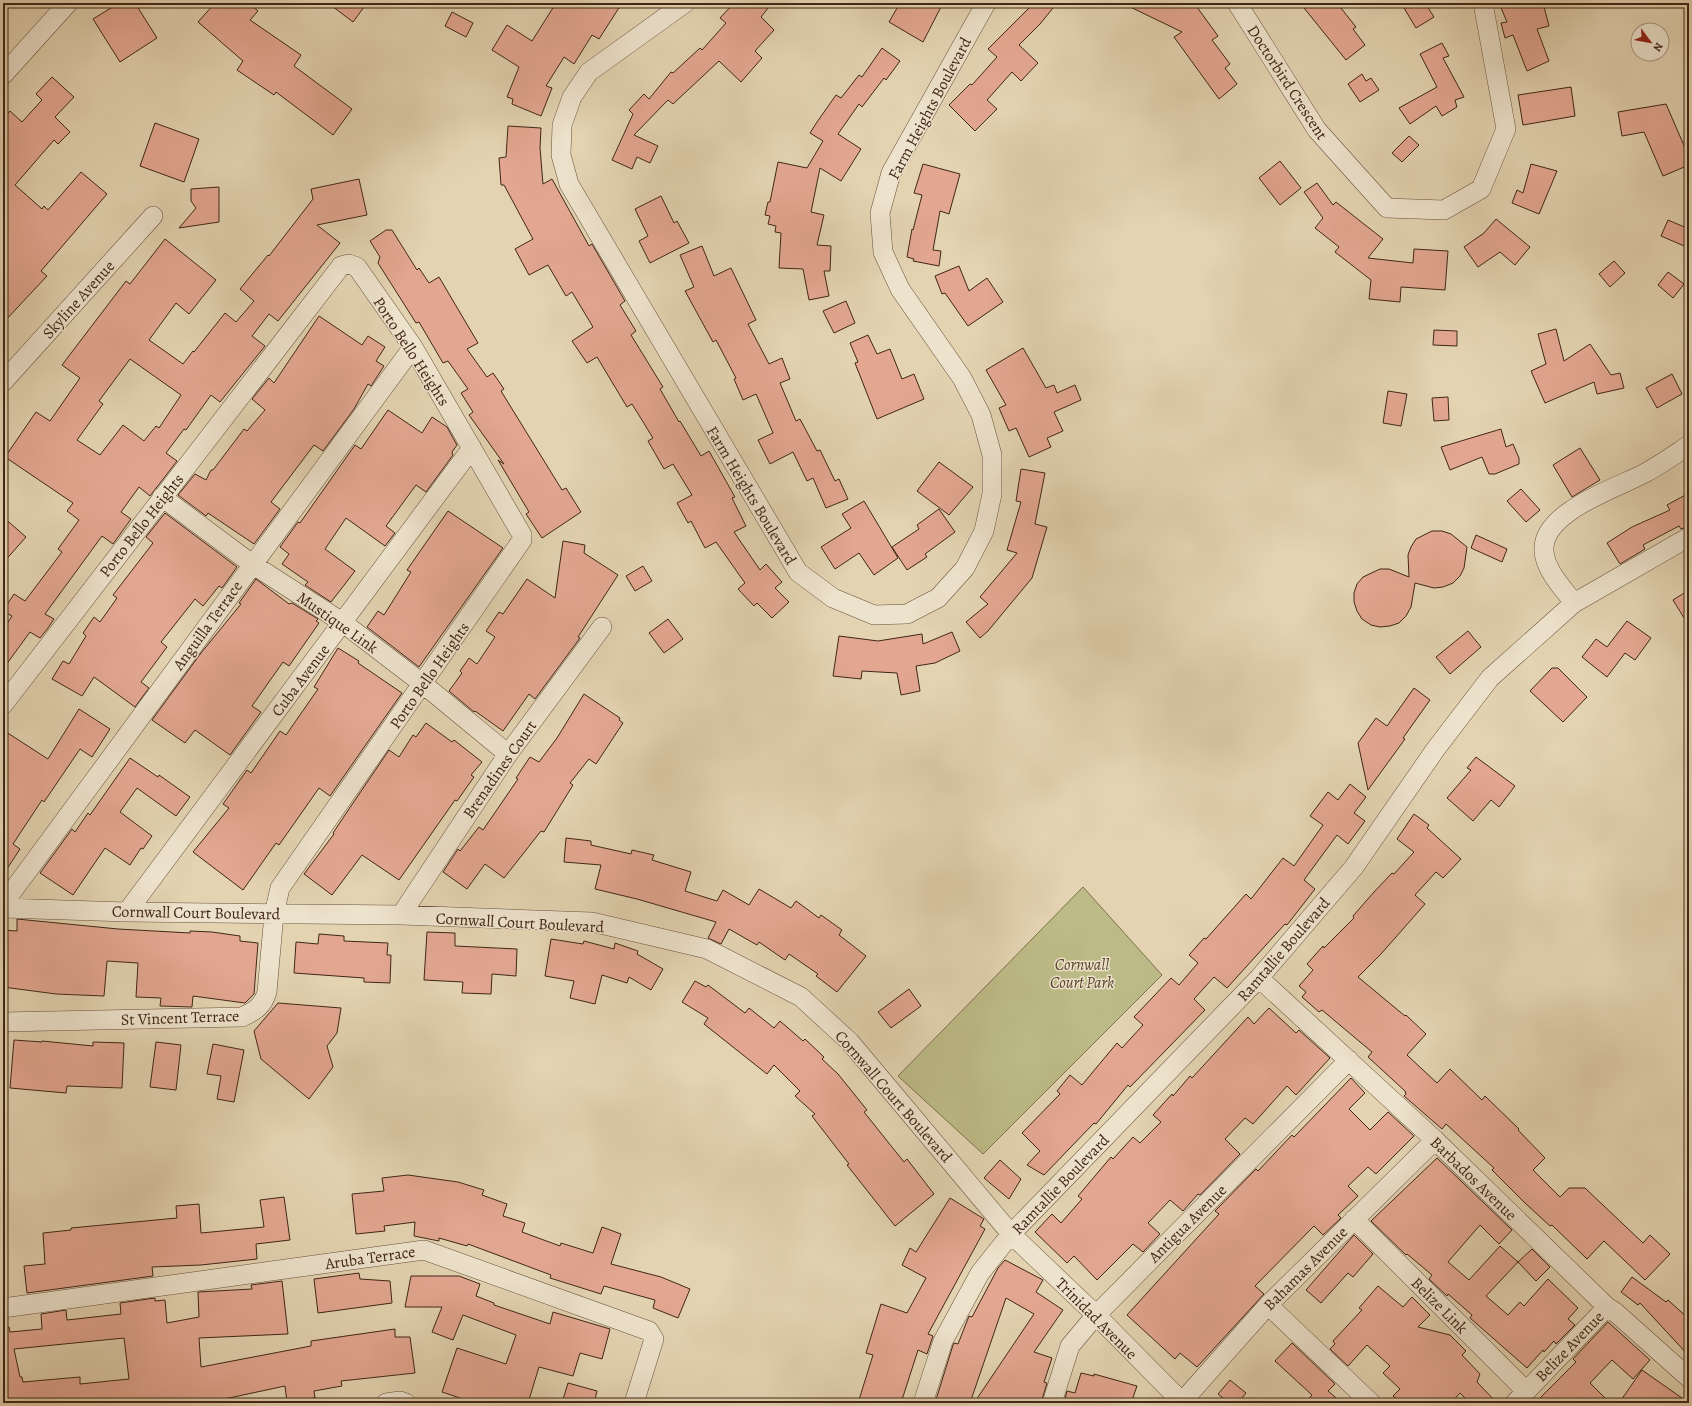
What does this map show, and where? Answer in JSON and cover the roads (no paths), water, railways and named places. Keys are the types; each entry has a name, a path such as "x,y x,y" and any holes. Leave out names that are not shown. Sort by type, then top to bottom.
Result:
{"street":[{"path":"3,75 68,3"},
{"name":"Farm Heights Boulevard","path":"685,3 589,72 572,97 562,125 561,155 569,184 798,572 833,598 874,615 908,614 938,598 965,568 984,531 992,494 992,455 981,415 962,378 900,289 883,252 880,213 891,172 986,3"},
{"name":"Doctorbird Crescent","path":"1237,3 1317,130 1387,208 1444,210 1481,189 1506,129 1483,3"},
{"name":"Skyline Avenue","path":"3,382 153,216"},
{"name":"Porto Bello Heights","path":"3,705 341,266 349,264 357,267 413,347 522,535 522,540 280,888 274,914"},
{"name":"Anguilla Terrace","path":"3,904 413,347"},
{"path":"1574,603 1548,566 1544,550 1549,529 1570,510 1646,472 1689,445"},
{"name":"Cuba Avenue","path":"127,912 472,448"},
{"name":"Mustique Link","path":"162,497 252,564 342,622 423,684 508,754"},
{"name":"Ramtallie Boulevard","path":"923,1403 943,1341 980,1272 1011,1234 1259,978 1354,867 1436,750 1490,678 1574,603 1689,537"},
{"name":"Brenadines Court","path":"401,915 508,754 602,627"},
{"name":"Cornwall Court Boulevard","path":"3,908 127,912 401,915 592,922 707,949 801,998 850,1042 1011,1234"},
{"name":"St Vincent Terrace","path":"3,1022 242,1017 258,1009 268,992 274,914"},
{"name":"Barbados Avenue","path":"1259,978 1435,1140 1607,1307 1689,1378"},
{"name":"Antigua Avenue","path":"1052,1403 1070,1346 1096,1315 1349,1060"},
{"name":"Bahamas Avenue","path":"1182,1403 1268,1305 1435,1140"},
{"name":"Belize Link","path":"1354,1219 1521,1397"},
{"name":"Trinidad Avenue","path":"1011,1234 1096,1315 1182,1403"},
{"name":"Aruba Terrace","path":"3,1308 424,1250 649,1331 654,1339 634,1403"},
{"path":"1268,1305 1371,1403"},
{"name":"Belize Avenue","path":"1521,1397 1607,1307"},
{"path":"386,1403 400,1401 406,1403"}],"park label":[{"name":"Cornwall Court Park","path":"1082,973"}]}
